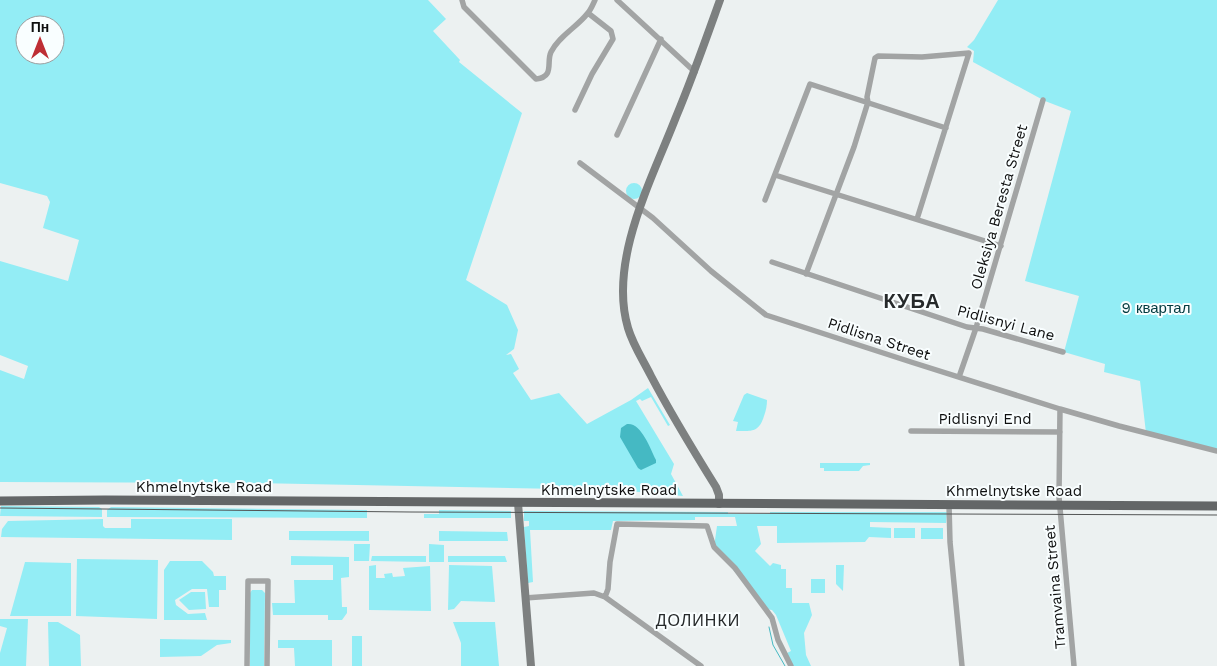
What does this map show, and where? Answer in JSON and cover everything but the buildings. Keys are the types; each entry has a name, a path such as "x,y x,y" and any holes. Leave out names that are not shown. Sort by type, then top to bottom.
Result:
{"main road":[{"path":"719,504 716,488 676,422 628,330 624,312 622,281 628,248 640,209 695,72 720,0"},
{"name":"Khmelnytske Road","path":"0,502 104,500 1217,506"},
{"path":"518,503 531,666"}],"street":[{"path":"462,0 464,7 536,79 543,78 546,74 549,69 551,52 566,34 588,13 595,0"},
{"path":"617,0 695,72"},
{"path":"575,110 592,74 613,39 611,31 588,13"},
{"path":"617,135 660,38"},
{"path":"806,274 854,147 868,102 867,97 875,58 878,56 922,57 969,53 917,220"},
{"path":"765,200 810,84 946,128"},
{"name":"Oleksiya Beresta Street","path":"959,377 1001,246 1042,100"},
{"name":"Pidlisna Street","path":"580,163 653,218 711,271 766,315 1060,409 1217,451"},
{"path":"775,175 1001,246"},
{"name":"Pidlisnyi Lane","path":"772,262 967,327 1063,352"},
{"name":"Tramvaina Street","path":"1060,409 1060,505 1074,666"},
{"name":"Pidlisnyi End","path":"910,431 1060,432"},
{"path":"949,505 950,542 962,666"},
{"path":"605,597 608,589 610,562 617,524 707,526 714,547 736,568 772,618 778,640 791,666"},
{"path":"247,666 248,581 268,581 267,666"},
{"path":"525,598 594,592 605,597 701,666"}],"green space":[{"path":"0,0 428,0 446,19 433,31 460,60 459,62 522,113 466,280 507,305 518,330 514,349 506,355 511,354 519,369 513,373 531,400 559,393 587,424 631,400 648,388 670,425 668,426 651,397 642,401 640,399 636,401 674,464 671,474 683,496 617,490 254,483 0,482 0,370 24,379 28,366 0,355 0,261 68,281 79,240 43,228 50,202 47,196 0,183"},
{"name":"9 квартал","path":"998,0 1217,0 1217,451 1146,433 1140,381 1104,372 1105,364 1064,352 1079,296 1025,281 1071,111 1045,101 973,62 974,51 967,47 974,40"},
{"path":"634,183 642,191 634,199 626,191"},
{"path":"747,393 767,400 767,406 760,426 750,431 736,431 738,422 733,421 744,395"},
{"path":"820,463 870,463 870,465 863,466 859,471 824,471 824,468 820,468"},
{"path":"1,506 99,507 102,509 102,517 0,516"},
{"path":"111,507 367,510 367,518 107,517 107,510"},
{"path":"439,510 511,511 511,518 424,518 424,514 439,514"},
{"path":"524,511 728,512 728,514 770,514 770,512 947,512 946,523 870,522 870,527 891,528 891,538 869,537 865,542 777,543 777,526 757,526 761,544 755,551 770,566 773,563 781,565 781,569 786,569 786,588 792,588 792,603 809,603 812,615 804,633 806,655 811,666 793,666 785,654 791,651 776,615 772,610 766,609 714,547 717,526 737,526 735,517 695,517 695,520 613,521 611,530 530,530 533,582 528,583 524,527 529,526 529,521 524,521"},
{"path":"103,519 103,526 105,528 131,528 131,519 232,519 232,540 1,537 2,529 8,521"},
{"path":"894,528 915,528 915,538 894,538"},
{"path":"921,528 943,528 943,539 921,539"},
{"path":"289,531 369,531 369,541 289,540"},
{"path":"439,531 507,532 508,541 439,541"},
{"path":"354,544 370,544 369,561 354,561"},
{"path":"429,544 444,545 444,562 429,562"},
{"path":"291,556 349,557 349,577 341,578 342,607 347,607 347,613 342,620 328,620 328,615 273,615 272,603 295,603 294,580 333,580 333,565 291,565"},
{"path":"372,556 426,556 426,562 371,561"},
{"path":"448,556 505,556 507,562 448,562"},
{"path":"77,559 158,560 157,619 76,616"},
{"path":"170,561 202,561 213,572 214,576 226,576 226,590 219,590 219,607 209,607 207,589 192,589 175,600 176,605 188,614 205,613 207,620 164,620 164,570"},
{"path":"25,562 71,563 71,616 10,616"},
{"path":"376,565 376,578 385,578 384,574 392,573 393,577 405,576 403,568 430,566 431,611 369,610 369,566"},
{"path":"449,565 492,566 495,602 461,601 454,609 448,610"},
{"path":"836,565 844,565 843,591 836,584"},
{"path":"811,579 825,579 825,593 811,593"},
{"path":"252,590 262,590 265,593 264,666 250,666 250,593"},
{"path":"191,592 205,592 206,609 189,610 179,600"},
{"path":"0,619 28,619 26,666 0,666 0,653 7,628 0,626"},
{"path":"48,622 58,622 80,635 81,666 49,666"},
{"path":"453,622 495,622 499,666 461,666 461,643"},
{"path":"352,636 362,636 362,666 352,666"},
{"path":"160,639 231,640 231,643 217,645 201,656 160,657"},
{"path":"278,640 332,640 332,666 295,666 294,648 278,648"}],"shaded area":[{"path":"627,424 632,424 641,431 656,463 641,470 638,468 620,437 621,428"}],"waterway":[{"path":"769,627 773,645 785,666"}],"tram line":[{"path":"0,508 411,512 1217,515"}],"district":[{"name":"КУБА","path":"912,301"},
{"name":"ДОЛИНКИ","path":"698,620"}]}
